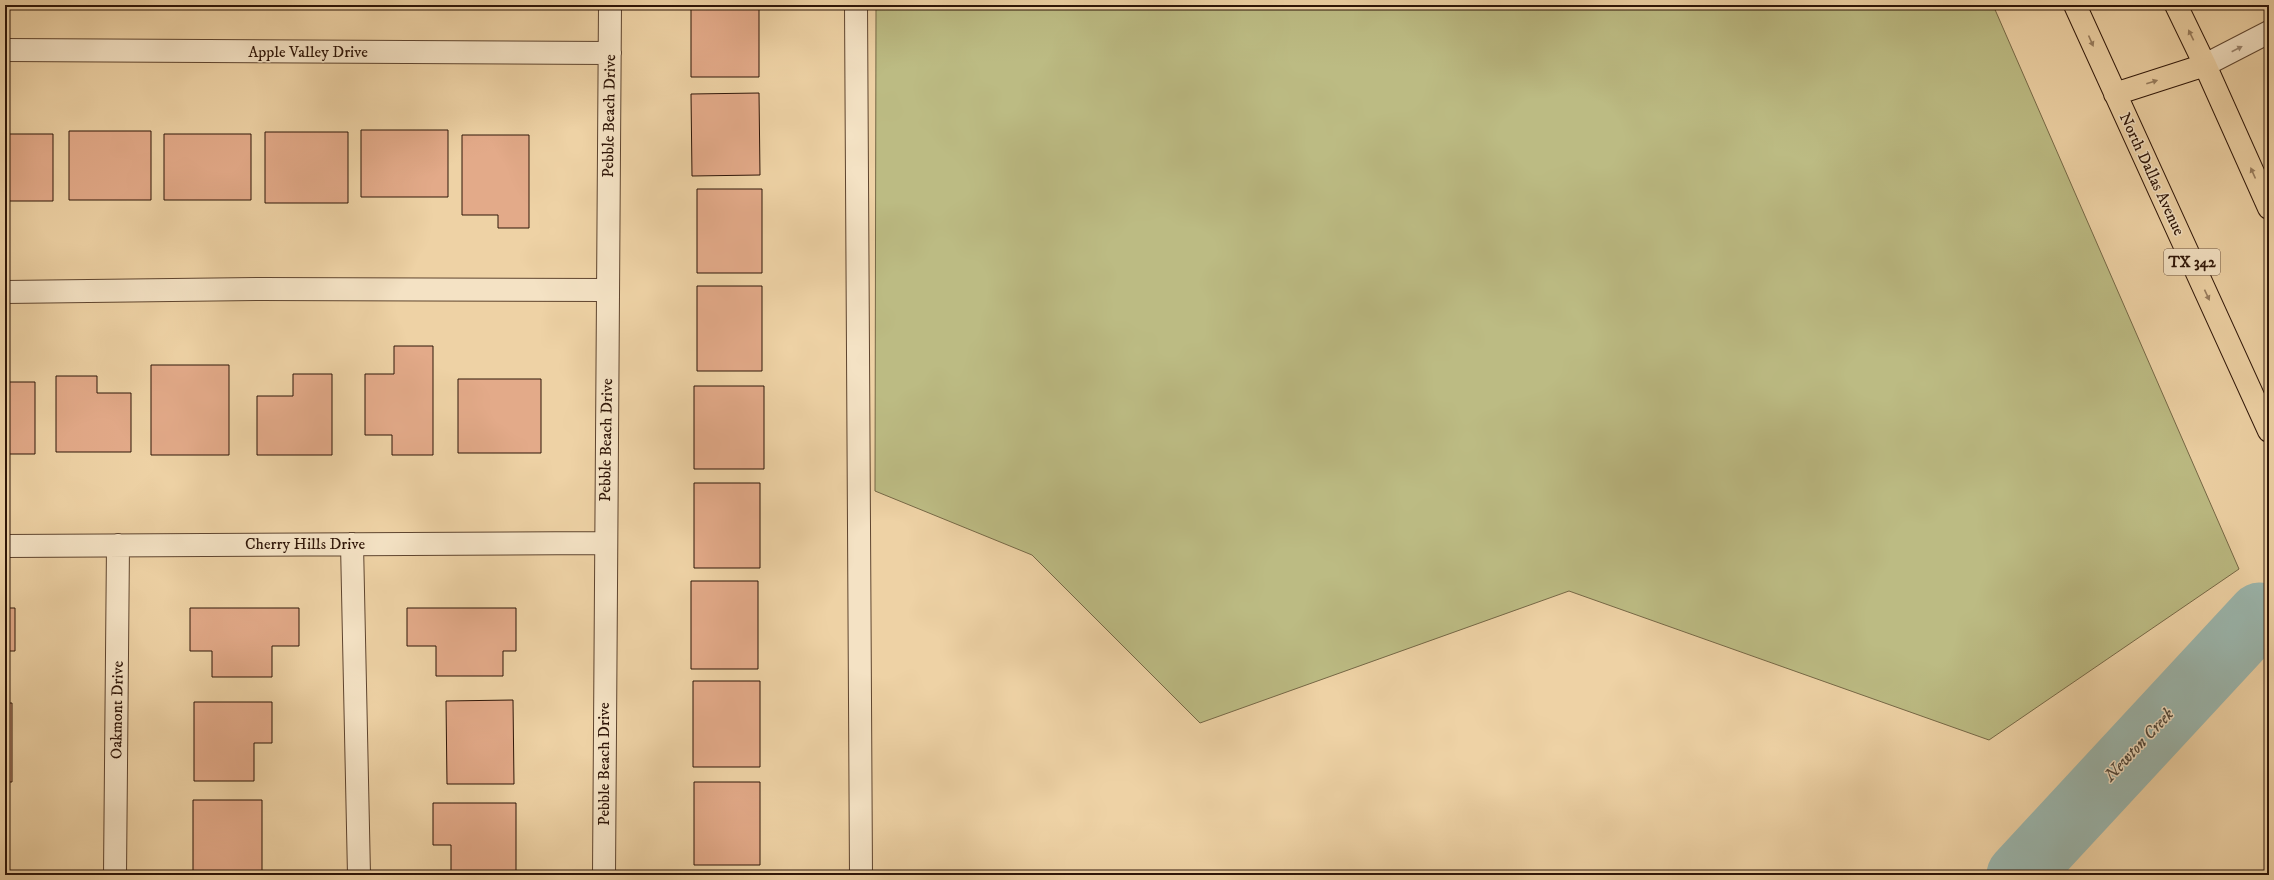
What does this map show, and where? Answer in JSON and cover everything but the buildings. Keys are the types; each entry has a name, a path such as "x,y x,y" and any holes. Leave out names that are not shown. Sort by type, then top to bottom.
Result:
{"main road":[{"name":"North Dallas Avenue","path":"2075,5 2269,430"},
{"path":"2176,5 2205,65 2269,208"},
{"path":"2115,94 2205,65"}],"street":[{"name":"Pebble Beach Drive","path":"604,875 605,543 610,5"},
{"path":"856,5 861,875"},
{"path":"2205,65 2269,32"},
{"name":"Apple Valley Drive","path":"5,50 610,53"},
{"path":"5,292 260,289 608,290"},
{"name":"Cherry Hills Drive","path":"5,546 605,543"},
{"path":"352,544 359,875"},
{"name":"Oakmont Drive","path":"115,875 118,545"}],"shaded area":[{"path":"876,5 1993,5 2239,569 1989,740 1569,591 1200,723 1032,555 875,491"}],"waterway":[{"name":"Newton Creek","path":"2019,875 2260,615"}]}
